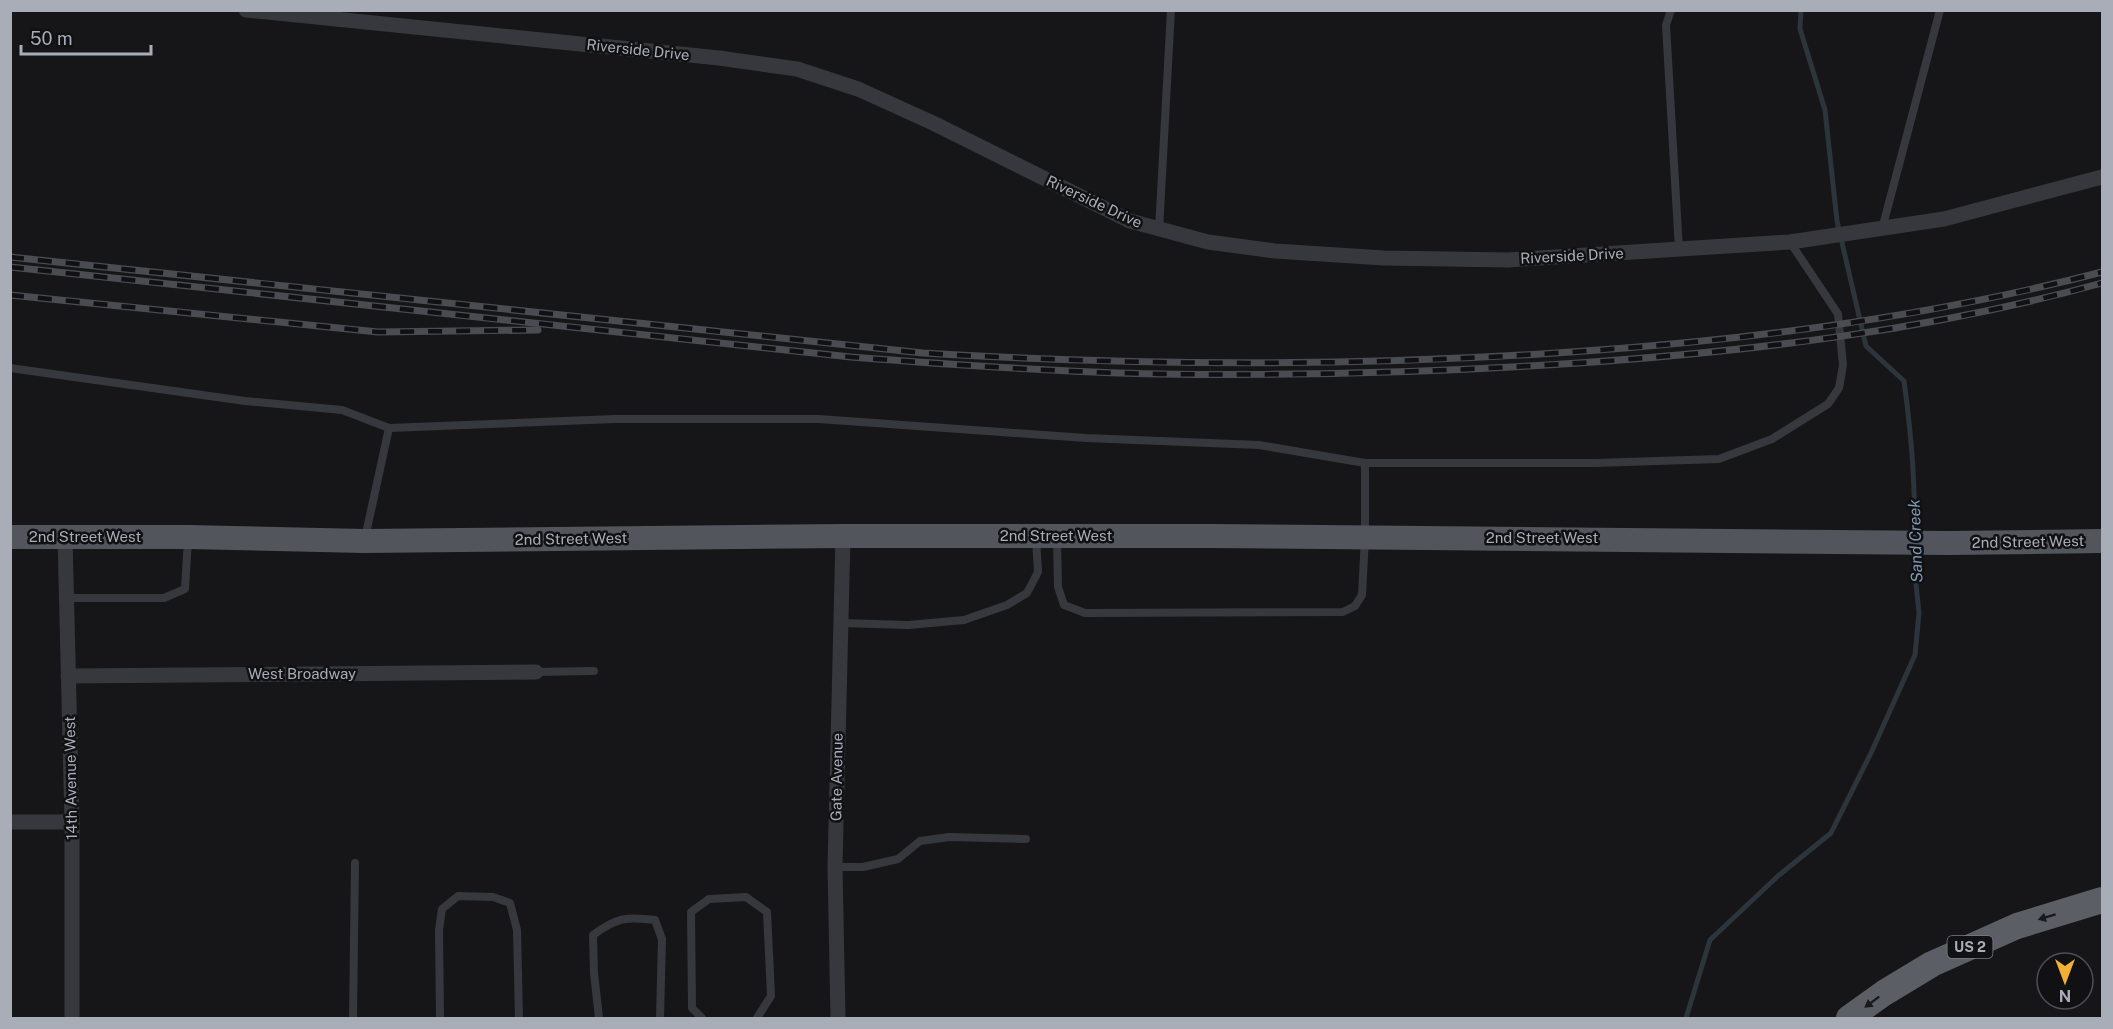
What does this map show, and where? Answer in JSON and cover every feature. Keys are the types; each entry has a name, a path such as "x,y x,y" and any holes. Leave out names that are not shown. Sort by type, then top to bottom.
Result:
{"highway":[{"name":"US 2","path":"1849,1018 1884,993 1932,964 2017,926 2103,900"}],"main road":[{"name":"2nd Street West","path":"10,537 364,540 1046,536 1948,543 2103,541"}],"street":[{"name":"Riverside Drive","path":"246,10 719,58 797,69 858,89 933,123 1130,221 1208,242 1249,249 1394,258 1534,260 1790,242 1962,215 2103,177"},
{"name":"Gate Avenue","path":"838,1018 835,867 843,536"},
{"name":"14th Avenue West","path":"65,537 72,822 72,1018"},
{"name":"West Broadway","path":"68,676 536,672"},
{"path":"10,822 72,822"}],"lane":[{"path":"1159,230 1171,10"},
{"path":"1671,10 1666,25 1679,250"},
{"path":"1882,229 1940,10"},
{"path":"10,368 245,401 342,410 389,428 614,419 819,419 1086,438 1259,445 1365,463 1584,463 1719,459 1772,439 1828,404 1839,388 1843,365 1838,314 1790,242"},
{"path":"364,540 389,428"},
{"path":"1046,536 1064,605 1085,613 1343,612 1355,606 1362,594 1365,463"},
{"path":"841,622 909,625 964,620 1007,605 1027,593 1038,572 1046,536"},
{"path":"66,598 164,598 185,589 189,537"},
{"path":"536,672 594,671"},
{"path":"835,867 863,867 898,859 920,841 949,837 1026,839"},
{"path":"354,1018 355,863"},
{"path":"440,1018 439,930 442,909 458,896 493,897 510,903 517,930 519,1018"},
{"path":"702,1018 692,1008 691,912 709,899 746,897 767,912 771,996 757,1018"},
{"path":"599,1018 593,935 612,921 637,917 655,920 662,939 660,1018"}],"waterway":[{"name":"Sand Creek","path":"1801,10 1800,29 1825,110 1837,221 1866,346 1904,381 1912,459 1914,537"},
{"name":"Sand Creek","path":"1686,1018 1710,940 1778,876 1831,833 1871,753 1915,655 1919,613 1914,549"}],"railway":[{"path":"10,257 923,353 1089,360 1254,363 1502,356 1715,340 1845,324 1910,313 2038,288 2102,272"},
{"path":"10,267 851,357 1045,370 1213,374 1370,373 1474,369 1710,352 1908,326 1973,314 2102,283"},
{"path":"10,295 378,332 538,330"}]}
